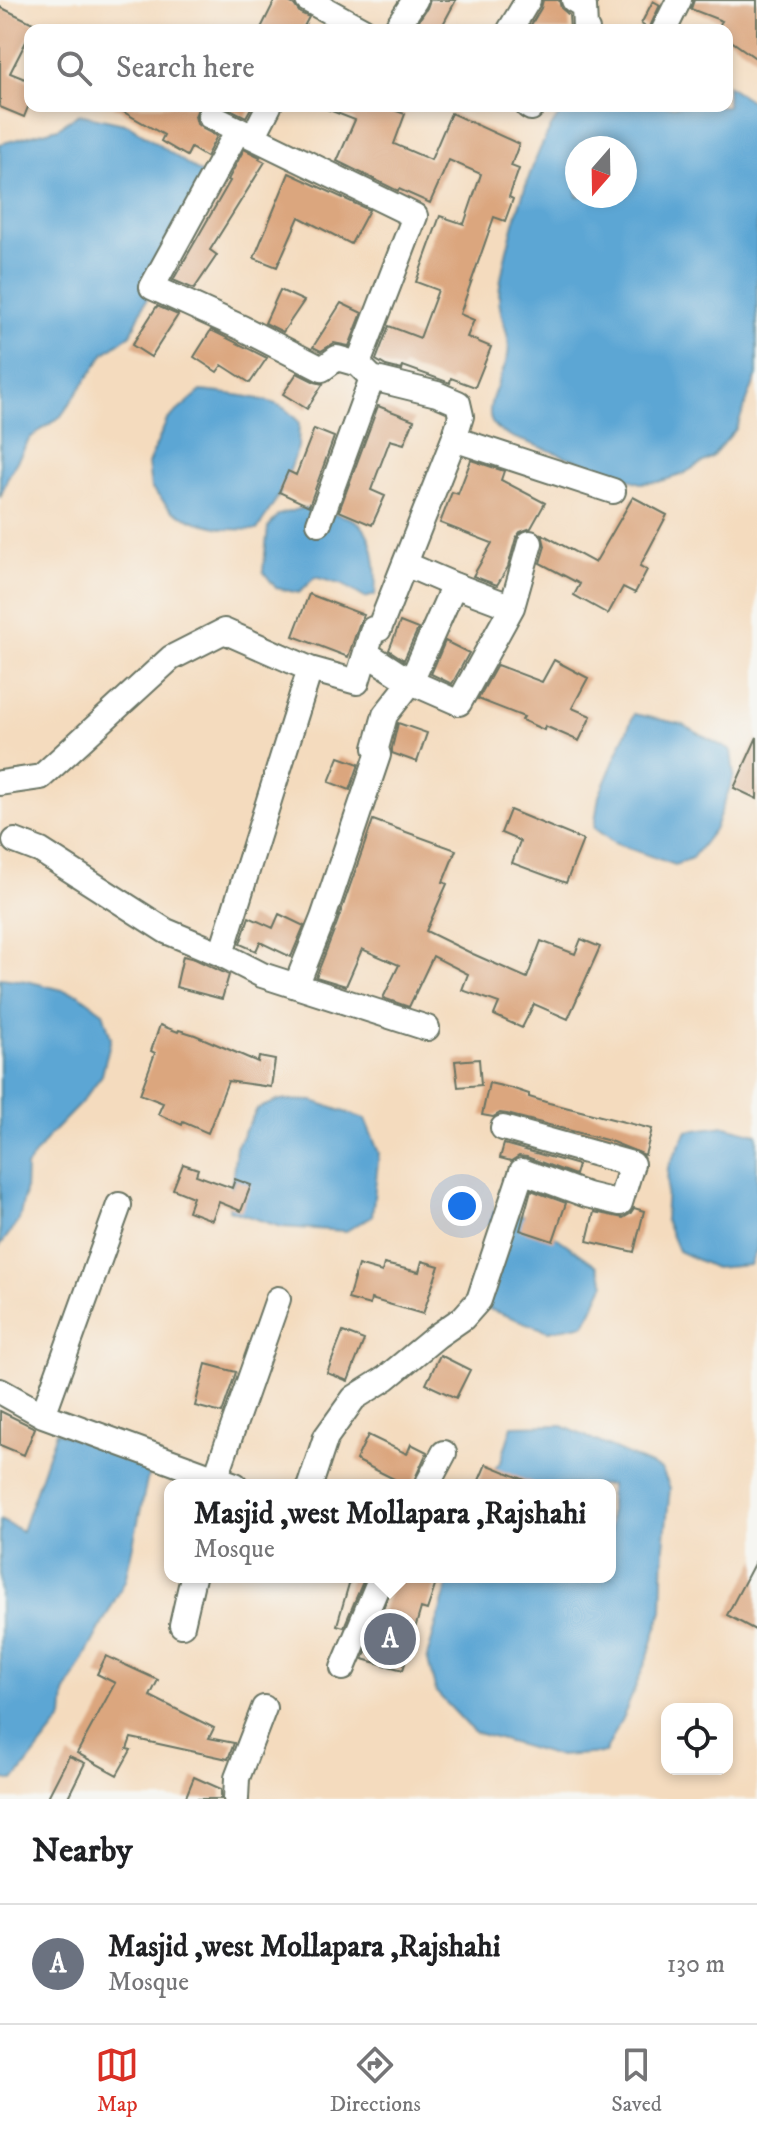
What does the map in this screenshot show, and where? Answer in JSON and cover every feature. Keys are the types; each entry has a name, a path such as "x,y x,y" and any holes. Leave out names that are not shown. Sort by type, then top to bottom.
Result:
{"street":[{"path":"308,0 352,24"},
{"path":"399,24 415,0"},
{"path":"514,24 528,0"},
{"path":"574,0 584,6 585,24"},
{"path":"667,24 679,0"},
{"path":"0,783 41,777 171,658 224,631 310,669 357,682 373,629 379,629 405,564 454,439 461,416 458,403 365,371 337,358 322,369 152,287 245,133 264,112"},
{"path":"210,116 415,216 319,523"},
{"path":"454,439 613,491"},
{"path":"366,653 411,682 459,703 512,607 530,543"},
{"path":"405,564 512,607"},
{"path":"296,986 364,798 378,755 376,748 385,715 411,682 454,585"},
{"path":"221,954 310,669"},
{"path":"15,841 41,851 166,931 262,975 427,1028"},
{"path":"312,1479 326,1437 354,1398 386,1378 463,1318 479,1300 522,1171 587,1195 620,1203 632,1164 503,1128"},
{"path":"43,1415 119,1205"},
{"path":"222,1479 278,1299"},
{"path":"0,1391 43,1415 211,1479"},
{"path":"430,1479 444,1453"},
{"path":"182,1625 192,1583"},
{"path":"343,1668 378,1583"},
{"path":"236,1799 237,1778 264,1708"}],"water":[{"path":"733,89 757,105 757,375 736,429 712,457 681,475 658,482 640,483 515,438 498,429 491,420 491,405 509,347 499,303 502,276 523,195 544,141 563,112 733,112"},
{"path":"79,114 129,125 214,182 152,287 131,334 105,353 61,416 30,438 0,498 0,144 58,128"},
{"path":"201,391 268,401 285,409 299,422 298,447 284,487 257,530 225,529 197,522 172,511 151,488 148,464 167,420"},
{"path":"302,508 340,515 360,524 373,552 375,595 365,598 343,585 315,577 299,593 276,588 263,571 268,528 278,515"},
{"path":"634,714 681,724 731,751 734,776 715,828 692,858 675,865 614,843 594,828 599,796"},
{"path":"0,978 27,981 78,994 103,1012 111,1038 102,1075 26,1167 19,1220 0,1246"},
{"path":"279,1100 313,1101 365,1119 379,1153 372,1216 346,1231 281,1227 229,1210 236,1147 257,1109"},
{"path":"725,1126 757,1134 757,1250 750,1265 715,1268 678,1251 665,1220 668,1167 687,1131"},
{"path":"525,1215 597,1266 605,1283 585,1324 548,1331 480,1306 468,1292 487,1236 507,1217"},
{"path":"560,1425 662,1470 670,1488 662,1611 648,1656 605,1753 557,1756 474,1732 436,1692 427,1657 448,1583 616,1583 616,1479 487,1479 501,1461 512,1426"},
{"path":"56,1432 150,1467 125,1581 65,1694 63,1718 14,1781 0,1778 0,1520 22,1531"}],"building":[{"path":"275,0 285,0 309,17 305,24 263,24"},
{"path":"430,0 456,0 443,24 416,24"},
{"path":"543,0 559,0 561,8 569,15 570,24 532,24"},
{"path":"694,0 757,0 757,59 733,42 733,24 720,24 722,21 691,9"},
{"path":"653,1 660,5 651,24 641,24"},
{"path":"0,7 35,24 24,24 24,46 10,73 24,79 24,117 0,107"},
{"path":"124,112 197,112 197,124 217,136 206,157 191,148 187,156 161,141 164,135"},
{"path":"334,112 405,114 394,144 431,160 451,113 519,144 511,166 519,169 509,197 513,199 505,221 494,217 460,314 474,320 467,337 491,347 475,387 451,378 450,383 403,366 402,370 386,366 376,360 389,326 420,338 438,290 416,282 440,216 464,224 481,174 449,160 430,203 398,191 337,161 355,120"},
{"path":"244,149 265,162 210,250 217,255 194,289 173,280 230,181"},
{"path":"289,173 369,210 351,244 299,217 277,267 254,258"},
{"path":"280,290 304,301 283,332 265,323"},
{"path":"341,303 362,313 349,346 334,343 321,351 313,347"},
{"path":"157,306 178,315 151,357 132,345"},
{"path":"211,330 267,358 250,383 222,365 217,372 194,357"},
{"path":"297,373 323,384 307,409 283,394"},
{"path":"378,406 414,420 404,444 390,440 371,490 385,496 372,525 339,511"},
{"path":"314,429 334,437 309,506 279,492 288,471 296,475"},
{"path":"471,460 504,471 501,480 545,503 531,528 520,532 516,538 508,567 497,585 473,576 492,543 440,523 452,492 458,494"},
{"path":"633,497 667,515 640,566 647,570 635,593 623,587 608,614 574,595 580,584 540,563 545,546 542,534 595,563"},
{"path":"309,594 364,615 348,657 293,636"},
{"path":"400,622 418,629 404,660 389,650"},
{"path":"445,641 469,653 452,684 431,674"},
{"path":"554,660 588,678 572,708 591,716 579,741 545,726 544,730 522,720 524,717 478,699 497,665 542,682"},
{"path":"398,723 427,733 417,762 392,753"},
{"path":"757,737 757,799 734,788"},
{"path":"339,757 359,764 350,790 329,782"},
{"path":"510,810 583,840 566,883 512,863 520,841 501,833"},
{"path":"373,820 456,850 443,882 447,884 426,931 527,978 541,941 575,954 581,939 600,947 568,1019 534,1004 522,1028 494,1015 499,1003 462,990 468,974 433,956 409,1007 383,998 399,965 362,949 346,986 316,977"},
{"path":"279,914 304,926 291,957 260,942 256,951 240,944 249,917 273,928"},
{"path":"183,956 229,975 222,999 176,987"},
{"path":"160,1025 195,1035 258,1062 259,1057 275,1060 271,1087 228,1081 208,1133 158,1114 163,1103 140,1094 155,1053 151,1051"},
{"path":"479,1059 481,1085 458,1087 455,1061"},
{"path":"489,1083 549,1103 652,1129 645,1155 610,1141 507,1114 500,1113 493,1117 482,1115"},
{"path":"504,1144 578,1165 575,1175 527,1157 519,1156 511,1161 500,1158"},
{"path":"183,1164 198,1169 196,1175 232,1188 235,1179 251,1185 241,1211 219,1202 212,1220 188,1211 193,1197 173,1189"},
{"path":"531,1190 566,1203 553,1241 520,1230"},
{"path":"634,1208 644,1211 634,1252 587,1241 594,1212 623,1218"},
{"path":"422,1261 439,1266 423,1314 371,1299 370,1305 348,1299 358,1265 382,1272 384,1264 419,1272"},
{"path":"343,1332 364,1340 348,1381 327,1373"},
{"path":"440,1355 470,1370 456,1398 426,1384"},
{"path":"206,1364 236,1372 222,1413 195,1406"},
{"path":"0,1411 35,1428 24,1455 0,1445"},
{"path":"368,1435 407,1454 411,1444 427,1452 415,1479 394,1479 356,1460"},
{"path":"486,1464 523,1479 480,1479"},
{"path":"757,1558 757,1631 727,1615"},
{"path":"349,1583 362,1583 344,1627 337,1625"},
{"path":"394,1583 436,1583 427,1610 421,1608 403,1670 363,1659"},
{"path":"106,1656 158,1680 150,1696 214,1728 209,1738 234,1743 228,1759 131,1738 127,1749 131,1750 117,1775 77,1753 115,1683 97,1674"},
{"path":"69,1756 85,1763 67,1799 47,1799"},
{"path":"194,1777 221,1789 221,1799 185,1799"}],"place":[{"name":"Masjid ,west Mollapara ,Rajshahi","path":"390,1639"}]}
